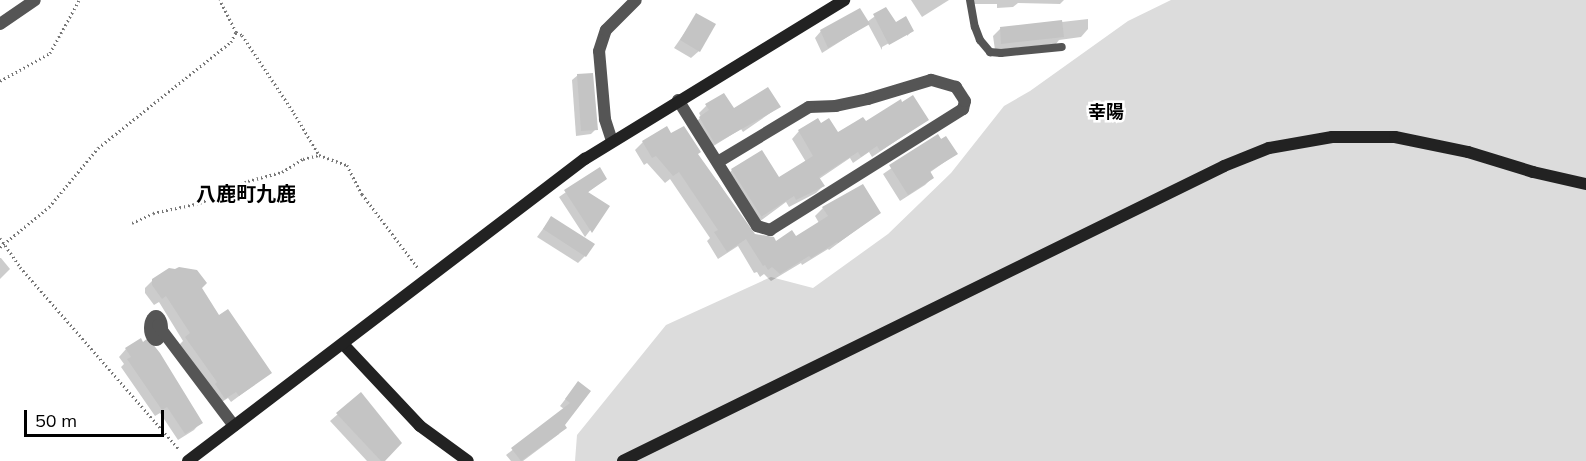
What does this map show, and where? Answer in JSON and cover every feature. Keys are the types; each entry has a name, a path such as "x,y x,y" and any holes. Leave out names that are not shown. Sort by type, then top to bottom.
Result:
{"street":[{"path":"0,24 35,0"},
{"path":"612,141 605,119 599,51 601,41 612,21 636,0"},
{"path":"188,461 612,141 844,0"},
{"path":"678,100 757,226 770,230 963,109 965,101 956,87 931,80 868,99 836,106 809,107 718,162"},
{"path":"623,461 1224,166 1269,148 1332,137 1395,137 1468,152 1533,172 1586,184"},
{"path":"158,325 234,426"},
{"path":"343,344 420,426 468,461"}],"lane":[{"path":"970,0 975,27 980,40 990,52 1062,47"}],"path":[{"path":"0,81 50,53 79,0"},
{"path":"220,0 236,32 242,35 319,155"},
{"path":"2,246 49,207 98,148 222,49 236,36 236,32"},
{"path":"132,223 153,213 200,203 248,181 282,172 303,159 319,155 347,165 362,194 427,279"},
{"path":"0,238 2,246 188,461"}],"shaded area":[{"path":"1171,0 1586,0 1586,461 575,461 577,435 666,325 771,277 813,288 888,234 951,173 1004,106 1030,91 1128,21"}],"building":[{"path":"886,7 896,22 906,16 914,31 889,45 873,14"},
{"path":"860,8 870,24 828,48 820,30"},
{"path":"696,13 716,24 700,52 680,40"},
{"path":"1062,20 1064,37 1001,44 1000,27"},
{"path":"593,73 598,130 581,131 577,74"},
{"path":"768,87 781,107 715,144 699,117 709,110 705,104 724,93 734,108"},
{"path":"913,95 929,120 880,151 877,146 861,157 858,152 819,177 825,186 796,200 794,196 762,217 731,169 762,150 779,177 813,156 798,130 818,118 821,123 829,118 838,132 863,117 866,121 901,99 902,102"},
{"path":"667,126 671,133 684,126 701,152 698,154 755,234 774,237 776,241 792,230 796,236 828,216 822,207 863,184 881,213 838,243 811,258 809,256 780,274 772,267 768,270 746,239 727,252 714,232 718,230 679,172 673,176 656,156 652,158 642,141"},
{"path":"938,134 941,139 946,136 958,154 930,171 934,178 908,195 889,165"},
{"path":"600,167 607,179 588,192 610,206 592,233 564,190"},
{"path":"551,216 595,244 586,257 543,229"},
{"path":"169,268 197,270 207,283 202,288 219,315 228,309 272,373 239,396 236,392 225,399 215,384 217,382 185,337 190,333 166,296 162,299 152,285 152,279"},
{"path":"141,338 143,342 148,338 160,353 203,423 185,434 167,407 162,410 127,359 131,357 125,348"},
{"path":"578,381 591,391 565,425 567,428 521,461 511,448 570,403 565,399"},
{"path":"361,392 402,443 385,461 381,461 336,413"}],"district":[{"name":"幸陽","path":"1106,112"},
{"name":"八鹿町九鹿","path":"246,193"}]}
